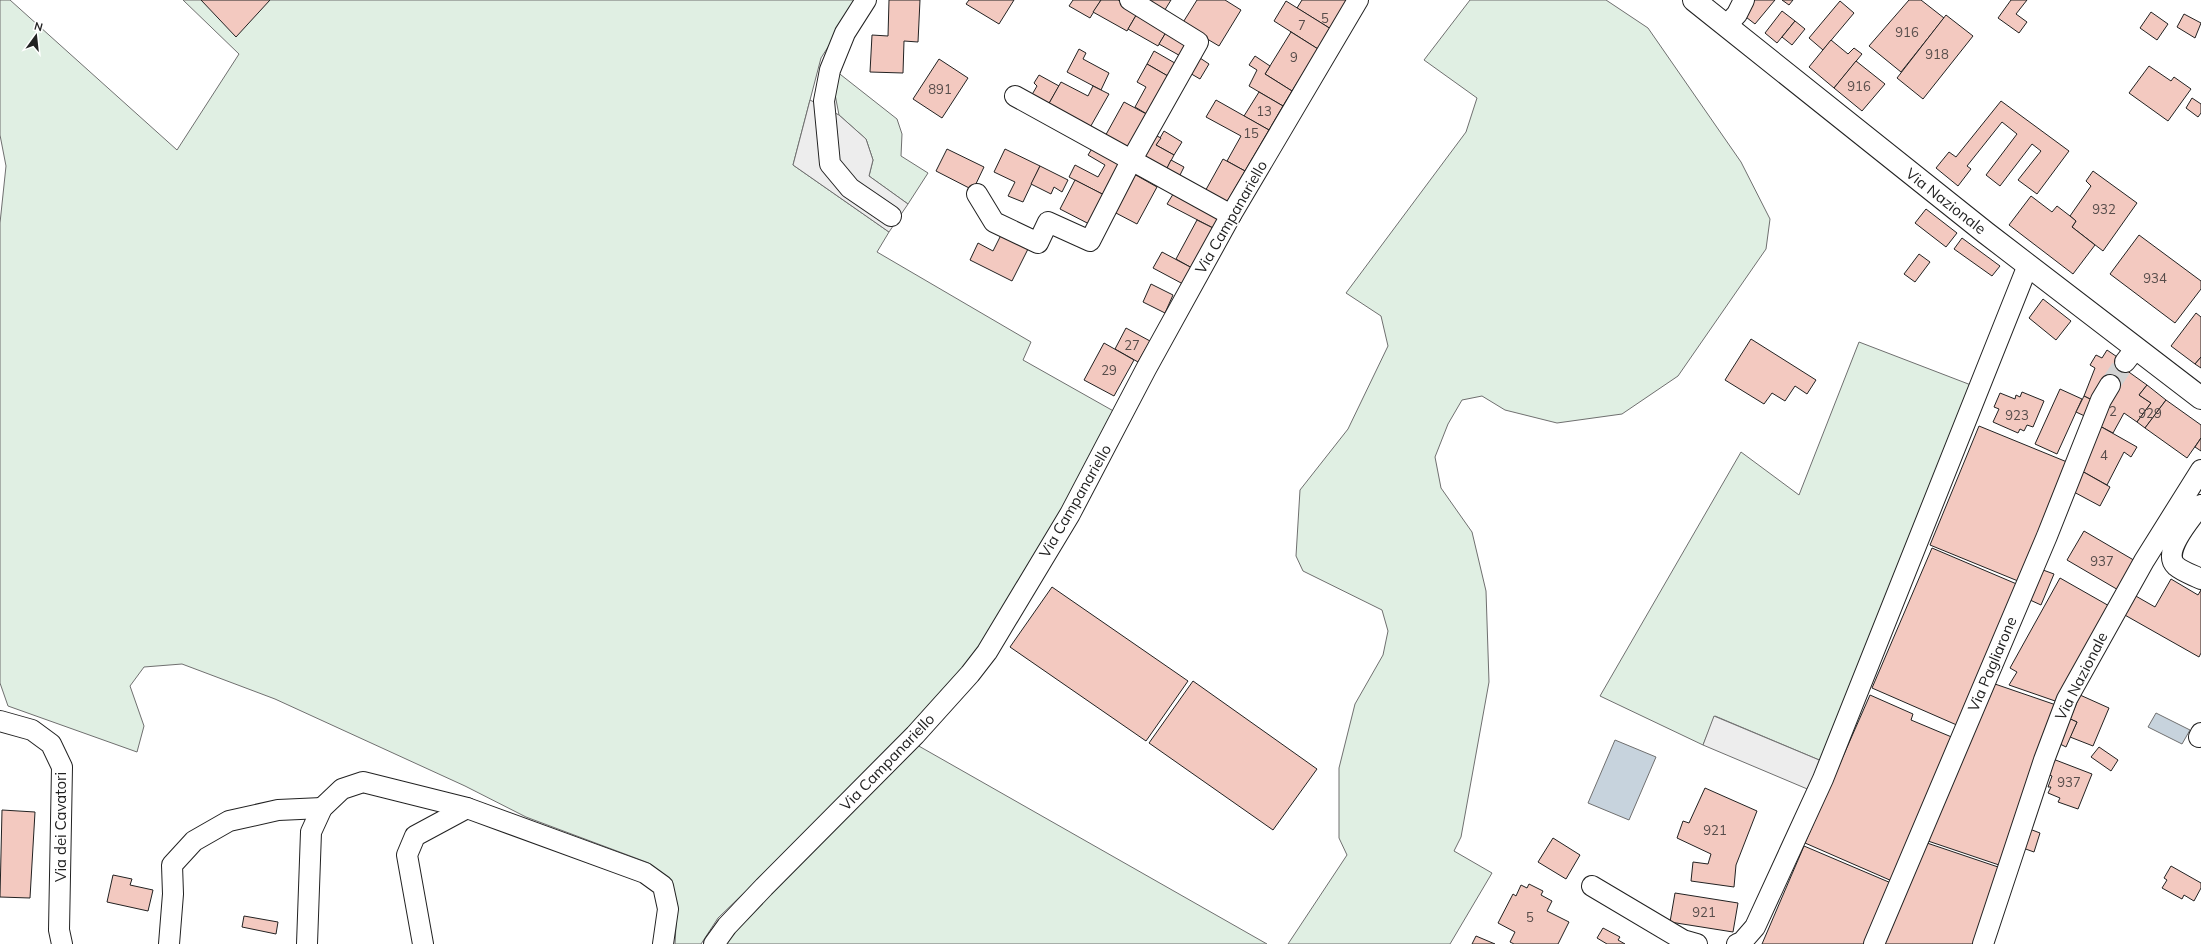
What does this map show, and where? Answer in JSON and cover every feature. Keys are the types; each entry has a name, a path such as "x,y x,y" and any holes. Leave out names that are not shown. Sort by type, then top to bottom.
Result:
{"main road":[{"name":"Via Nazionale","path":"1694,0 2028,265 2130,355 2201,398"}],"street":[{"path":"866,0 845,34 830,70 824,101 830,164 850,188 891,216"},
{"path":"977,194 994,222 1038,242 1048,222 1090,241 1131,161 1198,42 1130,0"},
{"name":"Via Campanariello","path":"714,944 727,926 915,735 970,674 987,652 1070,514 1146,369 1231,215 1358,0"},
{"path":"1726,26 1737,14 1744,0"},
{"path":"1015,96 1231,215"},
{"path":"1737,944 1742,942 1755,927 1823,779 2028,265"},
{"name":"Via Pagliarone","path":"1874,944 2110,384"},
{"name":"Via Nazionale","path":"1983,944 2044,760 2067,700 2136,574 2201,470"},
{"path":"2201,505 2174,544 2171,555 2175,566 2201,579"},
{"name":"Via dei Cavatori","path":"0,721 32,730 38,734 51,744 62,767 59,930 62,944"},
{"path":"307,944 312,832 322,808 342,789 363,782 467,808 645,873 663,886 668,909 663,944"},
{"path":"169,944 173,894 172,865 194,841 229,822 278,810 322,808"},
{"path":"423,944 407,855 415,836 467,808"},
{"path":"1592,886 1683,940 1697,944"}],"green space":[{"path":"0,0 10,0 177,150 239,54 183,0 858,0 821,58 793,165 889,232 877,252 1031,342 1023,360 1117,413 1033,564 964,669 830,810 718,918 701,944 675,944 677,906 669,880 649,863 526,817 465,786 275,699 182,664 144,667 130,686 144,726 137,752 8,706 0,683 0,223 6,166 0,135"},
{"path":"1470,0 1606,0 1648,28 1741,162 1770,219 1766,249 1678,376 1622,414 1557,423 1505,410 1482,396 1462,400 1448,424 1435,457 1441,488 1472,532 1486,591 1489,682 1461,837 1454,851 1492,873 1450,944 1288,944 1347,855 1339,838 1339,768 1355,704 1383,655 1388,631 1382,610 1303,571 1296,556 1300,490 1348,429 1388,346 1381,316 1346,293 1466,132 1477,98 1424,60"},
{"path":"836,71 897,119 902,134 901,156 928,173 908,204 869,176 873,160 866,139 839,115 834,89"},
{"path":"1859,342 1971,385 1824,762 1715,716 1703,745 1600,696 1741,452 1799,495"},
{"path":"917,745 1267,944 724,944 767,894"}],"shaded area":[{"path":"810,100 839,115 866,139 873,160 869,176 908,204 889,232 793,165"},
{"path":"2156,713 2190,730 2182,744 2148,727"},
{"path":"1714,716 1824,762 1812,791 1703,745"},
{"path":"1615,740 1656,757 1629,820 1588,803"}],"building":[{"path":"201,0 270,0 236,37"},
{"path":"889,0 920,0 918,42 904,41 903,73 870,72 872,35 888,36"},
{"path":"969,0 1014,0 999,24 966,4"},
{"path":"1073,0 1101,0 1090,18 1069,6"},
{"path":"1101,0 1118,0 1138,12 1127,31 1093,12"},
{"path":"1141,0 1171,0 1163,13"},
{"path":"1197,0 1225,0 1241,10 1219,46 1182,24"},
{"path":"1302,0 1348,0 1331,29 1297,8"},
{"path":"1754,0 1775,0 1755,24 1742,14"},
{"path":"1782,0 1793,0 1789,5"},
{"path":"1909,0 1921,0 1944,18 1901,72 1869,46"},
{"path":"2011,0 2027,0 2016,14 2027,22 2019,33 1998,18"},
{"path":"1286,1 1331,29 1318,49 1274,21"},
{"path":"1840,1 1854,13 1823,50 1809,38"},
{"path":"1782,11 1795,21 1777,43 1765,33"},
{"path":"1138,12 1168,29 1158,46 1128,29"},
{"path":"2151,12 2168,24 2157,40 2140,28"},
{"path":"2184,14 2201,23 2195,38 2177,27"},
{"path":"1946,15 1973,36 1923,99 1897,78"},
{"path":"1795,21 1805,29 1792,45 1782,37"},
{"path":"1168,29 1192,43 1184,58 1159,44"},
{"path":"1291,32 1318,49 1292,91 1265,74"},
{"path":"1831,40 1848,54 1854,48 1862,54 1834,88 1809,67"},
{"path":"1079,49 1086,53 1083,59 1109,73 1101,90 1067,72"},
{"path":"1154,51 1180,66 1173,79 1147,64"},
{"path":"1197,56 1209,64 1200,79 1188,72"},
{"path":"1255,56 1270,66 1265,74 1292,91 1283,106 1249,86 1257,70 1249,65"},
{"path":"939,59 968,78 942,118 913,99"},
{"path":"1856,61 1885,84 1862,111 1834,88"},
{"path":"1147,64 1173,79 1152,117 1135,107 1146,87 1137,82"},
{"path":"2149,66 2171,81 2174,77 2191,89 2168,121 2129,93"},
{"path":"1039,75 1059,86 1047,107 1030,98 1037,86 1034,83"},
{"path":"1061,82 1088,96 1093,86 1109,94 1088,131 1047,107"},
{"path":"1259,92 1283,106 1269,130 1244,116"},
{"path":"2192,98 2201,104 2201,113 2198,117 2186,108"},
{"path":"1216,100 1269,130 1245,171 1227,161 1241,136 1206,117"},
{"path":"2001,101 2069,151 2037,194 2018,180 2041,151 2032,144 2000,186 1986,175 2017,134 2002,122 1967,166 1971,169 1958,186 1936,168 1949,152 1956,157"},
{"path":"1124,102 1152,117 1132,155 1103,140"},
{"path":"1164,131 1182,142 1174,155 1156,145"},
{"path":"1153,134 1161,138 1156,145 1174,155 1164,174 1139,159"},
{"path":"1093,147 1125,164 1108,197 1069,177 1075,165 1098,177 1105,165 1088,155"},
{"path":"947,149 984,167 973,190 936,171"},
{"path":"1005,149 1040,166 1023,202 1008,196 1015,182 994,172"},
{"path":"1223,159 1245,171 1224,207 1203,195"},
{"path":"1171,160 1184,167 1177,181 1164,174"},
{"path":"1040,166 1068,180 1062,192 1054,187 1051,194 1031,184"},
{"path":"2093,171 2137,203 2103,251 2072,227 2076,221 2070,216 2091,186 2086,181"},
{"path":"1134,174 1157,187 1137,224 1114,212"},
{"path":"1075,180 1108,197 1093,226 1060,209"},
{"path":"1175,191 1220,214 1213,228 1167,204"},
{"path":"2031,196 2052,212 2057,206 2076,221 2072,227 2095,245 2073,274 2009,225"},
{"path":"1926,209 1957,233 1946,247 1915,223"},
{"path":"1197,220 1213,228 1192,268 1176,259"},
{"path":"1003,231 1030,245 1012,281 970,260 978,243 993,251"},
{"path":"2139,235 2201,281 2201,289 2175,323 2110,274"},
{"path":"1962,238 2000,266 1992,276 1954,249"},
{"path":"1162,252 1192,268 1183,284 1153,268"},
{"path":"1919,254 1930,262 1915,282 1904,274"},
{"path":"1151,284 1173,295 1165,313 1143,302"},
{"path":"2043,299 2071,321 2056,340 2029,318"},
{"path":"2196,313 2201,317 2201,357 2195,364 2171,346"},
{"path":"1126,328 1150,341 1138,362 1115,349"},
{"path":"1751,339 1816,380 1807,394 1795,386 1785,401 1772,393 1764,404 1725,380"},
{"path":"1104,343 1134,360 1114,396 1084,380"},
{"path":"2107,350 2129,365 2126,370 2147,385 2139,395 2151,403 2137,422 2124,413 2113,433 2098,425 2096,402 2084,396 2095,368 2090,365 2096,355 2102,358"},
{"path":"2201,357 2201,368 2195,364"},
{"path":"2147,385 2166,400 2145,428 2137,422 2151,403 2139,395"},
{"path":"2060,389 2082,399 2057,454 2035,444"},
{"path":"2022,392 2044,401 2033,427 2027,425 2024,431 2020,429 2018,433 1993,422 1999,409 1994,407 2000,393 2015,399 2016,395 2020,397"},
{"path":"2084,396 2096,402 2089,418 2076,412"},
{"path":"2166,400 2201,425 2201,438 2187,458 2145,428"},
{"path":"2098,425 2137,447 2131,457 2124,452 2107,485 2080,470"},
{"path":"1979,426 2067,462 2018,581 1930,545"},
{"path":"2201,438 2201,451 2195,447"},
{"path":"2080,470 2110,487 2100,506 2072,491"},
{"path":"2084,531 2137,562 2120,591 2067,560"},
{"path":"1932,548 2019,585 1959,726 1872,688"},
{"path":"2043,570 2054,574 2041,605 2030,600"},
{"path":"2060,578 2111,607 2058,702 2009,685 2017,672 2010,668"},
{"path":"2171,579 2198,595 2201,590 2201,653 2199,657 2123,614 2134,595 2155,607"},
{"path":"1052,587 1188,681 1146,741 1010,647"},
{"path":"1193,681 1317,769 1273,830 1149,743"},
{"path":"1992,683 2059,706 2005,867 1925,840"},
{"path":"1870,695 1913,714 1911,720 1954,738 1892,881 1805,843"},
{"path":"2080,695 2109,708 2093,746 2070,737 2077,722 2070,719"},
{"path":"2066,717 2077,722 2066,747 2056,742"},
{"path":"2099,747 2118,760 2111,771 2091,757"},
{"path":"2053,759 2092,774 2078,809 2058,802 2060,798 2048,793 2051,787 2048,787 2052,776 2046,774"},
{"path":"1705,788 1757,811 1736,865 1734,887 1691,881 1693,862 1708,864 1711,854 1677,838 1683,821 1689,823"},
{"path":"2,810 35,812 30,898 0,897"},
{"path":"2027,828 2040,833 2034,852 2020,847"},
{"path":"1553,838 1580,855 1566,879 1538,862"},
{"path":"1924,842 2004,869 1979,944 1881,944"},
{"path":"1804,846 1891,883 1865,944 1762,944"},
{"path":"2171,866 2201,883 2201,888 2194,901 2184,895 2182,899 2162,888 2167,880 2164,878"},
{"path":"113,875 132,879 130,885 153,890 148,911 107,902"},
{"path":"1529,884 1543,891 1541,895 1552,901 1547,911 1569,922 1558,944 1514,944 1510,942 1515,932 1498,923 1513,894 1516,896 1521,885 1527,888"},
{"path":"1675,893 1738,903 1733,932 1670,922"},
{"path":"244,916 278,922 276,934 242,927"},
{"path":"1603,928 1620,937 1618,940 1625,944 1607,944 1597,938"},
{"path":"1476,936 1495,944 1472,944"}],"tunnel":[{"path":"2110,385 2125,362"}]}
